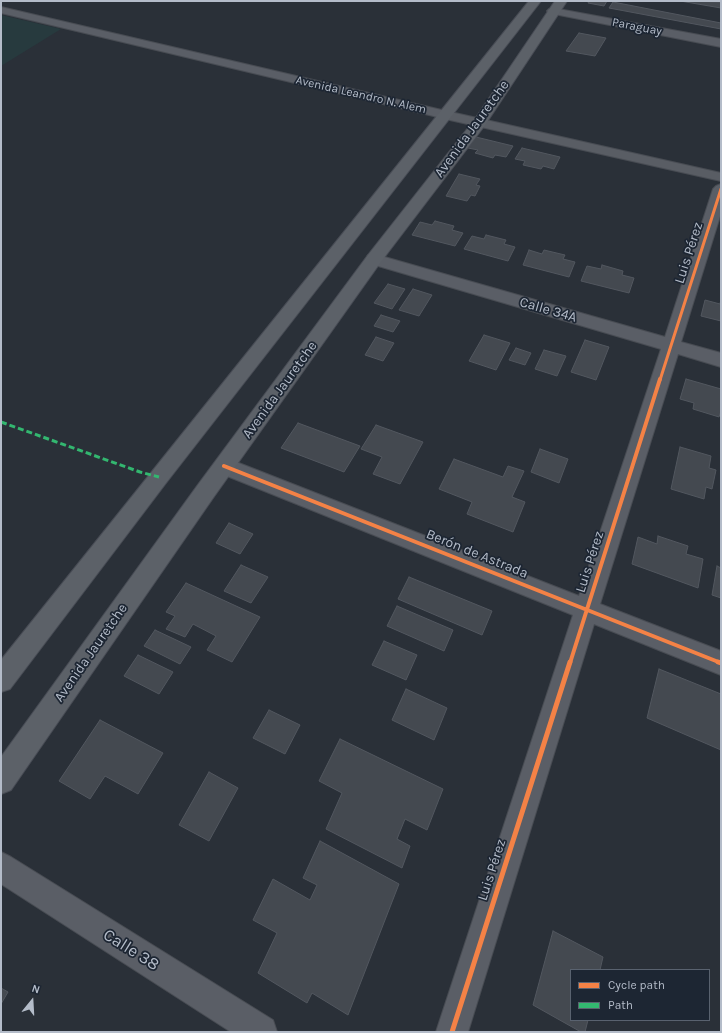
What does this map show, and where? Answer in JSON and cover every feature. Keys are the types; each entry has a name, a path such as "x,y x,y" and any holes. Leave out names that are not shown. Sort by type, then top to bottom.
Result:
{"main road":[{"name":"Avenida Jauretche","path":"1,780 224,466 374,260 535,1"},
{"name":"Avenida Jauretche","path":"1,680 164,471 557,6"},
{"name":"Avenida Leandro N. Alem","path":"463,119 721,177"}],"street":[{"name":"Paraguay","path":"557,6 721,43"},
{"name":"Avenida Leandro N. Alem","path":"1,10 463,119"},
{"name":"Luis Pérez","path":"452,1032 721,189"},
{"name":"Calle 34A","path":"374,260 721,360"},
{"name":"Berón de Astrada","path":"224,466 721,663"},
{"name":"Calle 38","path":"1,867 261,1032"}],"green space":[{"path":"1,15 61,29 1,66"}],"building":[{"path":"589,1 607,1 604,6 588,3"},
{"path":"680,1 721,2 721,8"},
{"path":"613,2 721,23 721,29 609,8"},
{"path":"579,33 606,38 595,56 566,51"},
{"path":"476,137 513,146 506,157 495,155 493,158 475,153 478,150 468,148"},
{"path":"522,148 560,157 554,169 543,166 541,169 523,165 525,161 515,159"},
{"path":"459,174 480,179 476,185 480,186 475,196 471,195 467,201 446,196"},
{"path":"435,221 454,226 452,230 463,233 455,246 412,235 420,222 432,225"},
{"path":"486,235 506,240 504,244 515,247 508,261 464,249 472,236 484,239"},
{"path":"529,250 542,254 544,250 565,255 563,259 575,262 569,277 523,265"},
{"path":"602,265 623,271 622,275 634,278 629,293 581,281 587,266 601,269"},
{"path":"388,284 405,289 392,309 374,303"},
{"path":"413,289 432,295 419,316 399,310"},
{"path":"721,299 721,321 701,316 705,300 720,304"},
{"path":"381,315 400,321 393,332 374,326"},
{"path":"484,335 510,343 496,370 469,361"},
{"path":"376,337 394,343 383,361 365,355"},
{"path":"585,340 609,347 596,380 571,372"},
{"path":"516,348 531,353 525,365 509,360"},
{"path":"544,350 566,356 557,376 535,369"},
{"path":"686,379 721,389 721,411 719,417 693,409 694,403 680,399"},
{"path":"298,423 360,446 344,472 281,448"},
{"path":"376,425 423,442 400,484 373,474 382,457 361,449"},
{"path":"680,447 711,456 709,468 716,470 712,489 706,487 704,499 671,489"},
{"path":"540,449 568,459 559,483 531,472"},
{"path":"454,459 503,477 508,466 524,471 512,497 525,502 513,532 467,514 472,502 439,489"},
{"path":"229,523 253,534 240,554 216,543"},
{"path":"658,536 688,546 686,554 703,559 698,588 632,564 638,537 657,544"},
{"path":"241,565 268,577 251,603 224,591"},
{"path":"717,566 721,568 721,598 712,595"},
{"path":"409,577 492,611 482,635 398,599"},
{"path":"186,583 260,617 232,662 207,650 216,636 193,624 185,637 166,629 175,616 166,612"},
{"path":"397,606 453,630 444,651 387,626"},
{"path":"155,630 191,647 180,664 144,646"},
{"path":"384,641 417,655 406,680 372,665"},
{"path":"138,655 173,672 159,694 124,676"},
{"path":"659,669 721,694 721,750 647,718"},
{"path":"406,689 447,708 434,740 392,720"},
{"path":"269,710 300,725 285,754 253,738"},
{"path":"100,720 163,753 138,794 105,776 90,799 59,781"},
{"path":"340,739 443,789 427,830 405,819 397,839 410,846 402,868 326,829 342,793 319,781"},
{"path":"209,772 238,788 209,841 179,825"},
{"path":"320,841 399,884 348,1015 312,993 307,1003 258,973 277,933 253,920 273,879 310,900 317,885 303,878"},
{"path":"553,931 603,957 600,969 570,969 570,1021 588,1021 585,1032 581,1032 533,1005"},
{"path":"1,988 8,992 1,1004"}],"marked path":[{"path":"1,422 140,472 159,477"}],"cycle path":[{"path":"452,1032 721,189"},
{"path":"224,466 721,663"}]}
